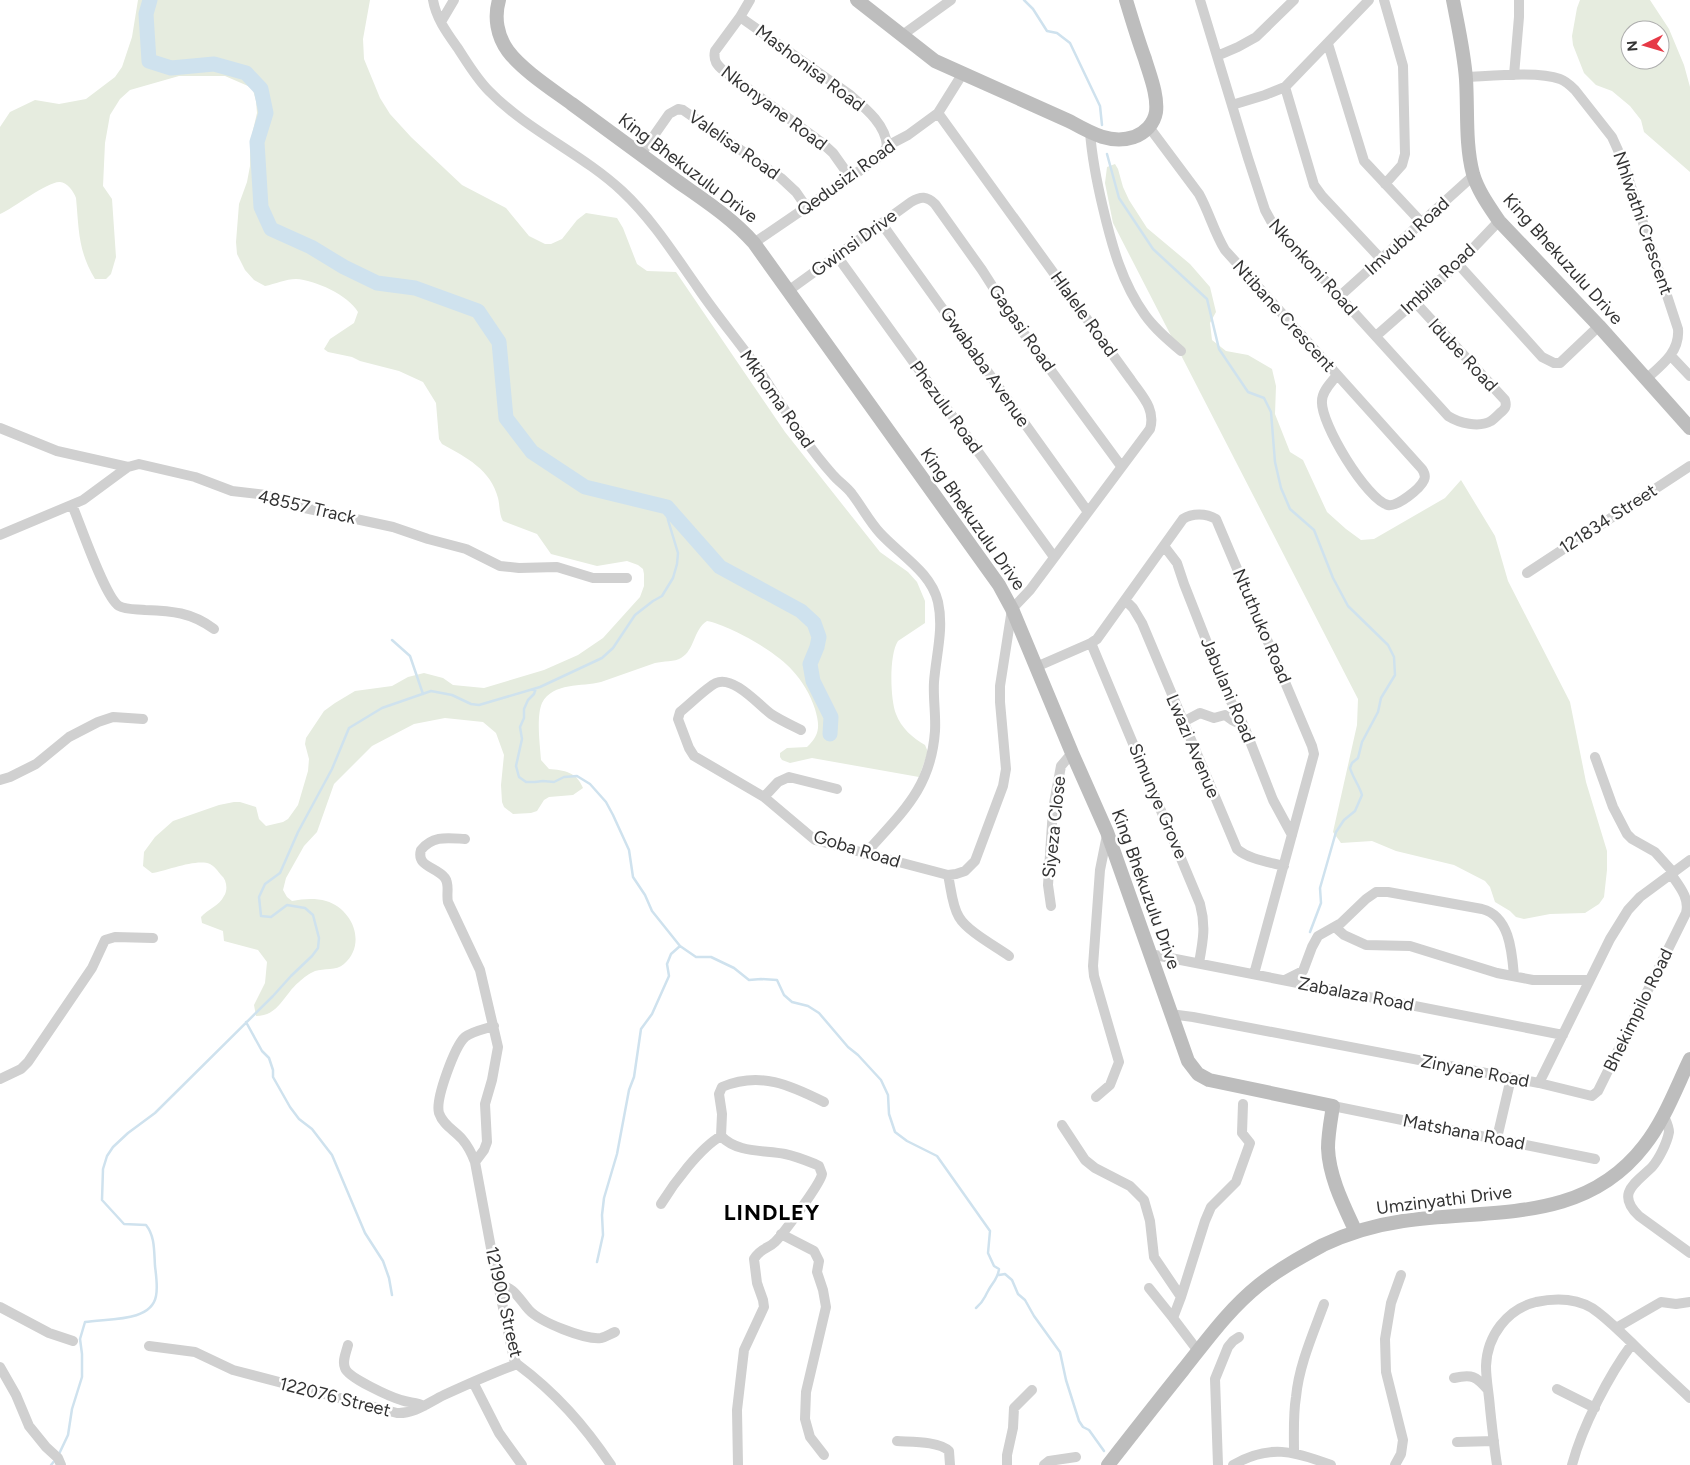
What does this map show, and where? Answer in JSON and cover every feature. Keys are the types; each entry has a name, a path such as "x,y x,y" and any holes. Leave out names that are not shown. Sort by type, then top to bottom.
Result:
{"street":[{"name":"Mkhoma Road","path":"433,0 434,8 441,22 476,75 500,101 610,180 640,209 665,240 820,460 851,493 880,534 916,568 933,589 938,604 941,626 934,685 935,730 928,768 924,781 910,802 865,854"},
{"path":"441,22 454,0"},
{"name":"King Bhekuzulu Drive","path":"499,0 497,11 498,28 503,43 513,57 544,84 717,210 754,243 999,585 1012,609 1107,832 1170,1014 1188,1061 1194,1071 1209,1080 1333,1106"},
{"path":"740,17 750,0"},
{"path":"857,0 935,61 1101,137 1120,140 1138,136 1149,127 1156,111 1154,94 1126,0"},
{"path":"902,36 951,0"},
{"path":"1217,56 1256,38 1294,0"},
{"path":"1232,105 1285,87 1369,0"},
{"path":"1384,0 1403,66 1405,154 1402,165 1385,184"},
{"name":"King Bhekuzulu Drive","path":"1453,0 1466,77 1469,146 1474,175 1487,203 1499,221 1599,326 1690,428"},
{"path":"1514,75 1519,0"},
{"name":"Nkonkoni Road","path":"1203,1 1232,105 1268,216 1275,226 1452,419 1473,424 1487,423 1505,409"},
{"name":"Mashonisa Road","path":"724,38 740,17 833,83 863,107 880,127 886,138 887,146"},
{"name":"Nkonyane Road","path":"724,38 715,51 714,60 716,64 821,142 833,153 850,177"},
{"path":"1328,44 1361,156 1366,166 1422,223"},
{"path":"938,113 963,73"},
{"name":"Nhlwathi Crescent","path":"1466,77 1514,75 1552,77 1569,84 1612,137 1622,159 1677,323 1678,340 1671,356"},
{"path":"1285,87 1314,185 1381,260"},
{"name":"Valelisa Road","path":"641,154 669,114 678,109 683,110 781,178 796,192 807,208"},
{"name":"Qedusizi Road","path":"754,243 874,161 883,153 887,146 908,135 938,113"},
{"name":"Hlalele Road","path":"938,113 1050,266 1151,411 1150,429 1030,590 1012,609"},
{"name":"Ntibane Crescent","path":"1149,127 1199,194 1225,250 1422,469 1423,481 1400,502 1388,505 1378,499 1355,473 1344,456 1325,417 1322,403 1322,397 1337,375"},
{"path":"1090,132 1093,166 1120,269 1145,315 1163,336 1181,351"},
{"name":"Imvubu Road","path":"1340,296 1474,175"},
{"name":"Gagasi Road","path":"920,197 926,197 935,204 982,270 1014,320 1121,466"},
{"name":"Gwinsi Drive","path":"788,291 920,197"},
{"name":"Imbila Road","path":"1376,336 1458,264 1499,221"},
{"name":"Gwababa Avenue","path":"882,224 1088,512"},
{"name":"Phezulu Road","path":"837,256 1054,557"},
{"path":"1458,264 1542,357 1554,363 1560,363 1599,326"},
{"name":"Idube Road","path":"1415,302 1505,400 1507,404 1505,409"},
{"path":"1646,379 1671,356 1690,376"},
{"name":"48557 Track","path":"0,428 57,451 128,467 143,465 195,477 232,491 266,495 300,507 393,527 466,549 500,566 519,568 557,567 593,578 627,578"},
{"name":"121834 Street","path":"1526,573 1690,466"},
{"path":"0,535 94,494 128,467"},
{"path":"72,505 106,586 116,604 126,608 172,611 186,614 203,621 214,629"},
{"name":"Ntuthuko Road","path":"1036,667 1091,643 1099,636 1186,517 1197,515 1209,516 1218,522 1314,750 1312,767 1254,974"},
{"name":"Jabulani Road","path":"1164,546 1179,567 1228,696 1244,726 1273,800 1292,835"},
{"name":"Lwazi Avenue","path":"1125,600 1136,612 1142,623 1237,849 1249,856 1284,866"},
{"path":"1009,956 968,929 958,917 948,875 965,871 975,861 1003,786 1006,769 1000,692 1012,609"},
{"name":"Simunye Grove","path":"1091,643 1200,904 1204,922 1204,936 1199,963"},
{"name":"Goba Road","path":"801,730 772,715 738,688 724,682 716,683 679,714 679,724 692,753 764,797 814,840 948,875"},
{"path":"1183,722 1200,713 1214,718 1225,715 1244,726"},
{"path":"0,780 36,764 69,737 98,722 113,717 143,719"},
{"name":"Siyeza Close","path":"1051,906 1048,885 1053,809 1061,766 1072,752"},
{"name":"Bhekimpilo Road","path":"1539,1083 1590,1096 1598,1091 1687,909 1686,897 1672,873 1656,852 1627,834 1613,807 1595,756"},
{"path":"764,797 778,782 790,777 837,790"},
{"path":"1096,1097 1110,1085 1119,1062 1094,976 1093,966 1100,870 1107,832"},
{"path":"465,839 439,838 433,840 423,847 420,857 424,863 445,879 448,902 480,970 494,1026 493,1030 498,1050 485,1104 487,1142 484,1150 475,1162"},
{"name":"Zinyane Road","path":"1170,1014 1539,1083 1610,939 1628,910 1640,897 1690,860"},
{"path":"1285,980 1302,972 1318,936 1335,927 1376,892 1391,892 1486,910 1494,914 1510,942 1514,976"},
{"path":"1335,927 1344,935 1366,946 1410,946 1484,969 1514,976 1541,980 1589,980"},
{"path":"0,1079 21,1070 28,1062 92,968 105,940 115,937 153,938"},
{"name":"Zabalaza Road","path":"1150,954 1563,1035"},
{"name":"121900 Street","path":"494,1026 474,1032 464,1038 456,1050 440,1094 439,1109 441,1116 450,1128 467,1145 475,1162 513,1356 517,1364 549,1390 580,1422 611,1465"},
{"name":"Umzinyathi Drive","path":"1108,1465 1198,1351 1234,1309 1269,1278 1310,1252 1356,1232 1402,1221 1530,1209 1552,1205 1573,1199 1599,1186 1630,1162 1645,1145 1686,1076 1690,1059"},
{"path":"1497,1138 1511,1078"},
{"path":"738,1465 737,1410 744,1350 764,1307 756,1283 754,1259 765,1247 776,1241 816,1188 822,1174 819,1166 784,1154 740,1147 726,1142 721,1136 722,1114 719,1094 722,1087 729,1084 752,1080 773,1081 824,1102"},
{"path":"1173,1318 1211,1207 1236,1182 1245,1159 1250,1143 1242,1133 1242,1104"},
{"path":"1333,1106 1328,1141 1330,1160 1337,1186 1356,1232"},
{"name":"Matshana Road","path":"1333,1106 1595,1158"},
{"path":"1663,1114 1669,1131 1663,1148 1654,1164 1630,1187 1628,1199 1631,1207 1639,1216 1690,1253"},
{"path":"1062,1125 1085,1160 1095,1168 1130,1186 1144,1200 1150,1221 1154,1257 1181,1297"},
{"path":"661,1204 670,1188 710,1143 721,1136"},
{"path":"781,1234 814,1251 819,1260 817,1272 826,1307 807,1383 805,1419 810,1436 824,1455"},
{"path":"1395,1465 1401,1454 1403,1440 1386,1372 1385,1339 1391,1303 1401,1275"},
{"path":"498,1285 510,1288 530,1311 538,1317 578,1335 602,1338 615,1332"},
{"path":"1150,1288 1198,1351"},
{"path":"1496,1465 1488,1390 1487,1359 1493,1337 1502,1322 1519,1308 1540,1302 1572,1301 1590,1307 1616,1328 1690,1398"},
{"path":"1616,1328 1661,1302 1676,1304 1690,1302"},
{"path":"1294,1452 1295,1402 1298,1385 1311,1338 1324,1304"},
{"path":"0,1307 49,1333 73,1341"},
{"path":"1218,1465 1215,1379 1228,1347 1239,1337"},
{"path":"1572,1465 1580,1440 1595,1408 1623,1356 1632,1344"},
{"path":"348,1345 344,1363 348,1372 382,1393 402,1401 419,1403 424,1406"},
{"name":"122076 Street","path":"149,1346 195,1352 233,1370 392,1413 406,1413 424,1406 435,1399 517,1364"},
{"path":"0,1367 16,1395 25,1420 46,1447 58,1458 61,1465"},
{"path":"1454,1378 1466,1376 1476,1378 1488,1390"},
{"path":"473,1382 499,1433 522,1465"},
{"path":"1557,1389 1595,1408"},
{"path":"1007,1465 1014,1408 1032,1390"},
{"path":"897,1441 945,1447 950,1452 950,1465"},
{"path":"1457,1442 1494,1441"},
{"path":"1233,1465 1262,1453 1294,1452 1331,1465"},
{"path":"1044,1465 1049,1462 1076,1457"}],"shaded area":[{"path":"138,0 370,0 363,39 364,59 380,98 390,114 411,137 462,185 506,208 529,236 545,244 551,244 562,239 577,220 586,213 617,218 623,228 637,264 647,271 676,272 785,432 880,552 908,572 917,582 925,601 925,623 898,641 893,656 891,677 894,707 898,719 908,732 925,745 928,752 919,777 812,758 790,763 782,760 780,753 787,748 807,747 817,734 817,715 808,693 796,675 775,655 740,634 707,621 699,629 686,654 678,659 655,663 601,682 560,688 547,696 542,703 539,716 541,760 549,769 565,771 574,775 583,788 573,795 549,797 544,800 537,811 513,814 504,807 501,785 504,755 496,733 483,722 445,718 414,724 372,746 334,784 317,832 304,846 286,878 283,890 292,901 309,899 326,901 343,911 350,919 356,937 355,947 351,956 341,966 309,974 294,987 276,1008 264,1015 256,1016 254,1005 265,983 267,962 258,950 224,941 223,931 202,923 201,917 219,902 225,894 225,880 213,866 204,863 190,864 152,873 143,866 144,852 155,837 173,821 219,805 234,802 256,807 259,819 266,826 283,822 288,819 298,805 308,771 309,759 305,744 306,738 324,711 335,703 355,691 392,686 408,677 424,673 443,678 453,685 484,688 544,670 578,655 603,638 640,597 644,586 644,574 643,569 638,565 627,561 597,566 551,554 537,534 503,521 495,488 484,472 468,459 442,444 439,439 436,403 423,382 399,371 328,352 324,349 330,339 354,323 358,312 347,300 321,285 304,280 292,279 265,286 254,280 245,270 237,254 236,242 239,204 247,182 250,166 250,143 257,113 253,90 248,86 225,76 179,76 130,90 120,99 110,115 105,143 103,186 112,199 116,257 111,274 106,279 95,279 89,269 80,240 76,198 68,185 63,182 55,183 39,190 0,214 0,127 10,112 35,100 59,104 86,99 115,77 122,67 132,37"},
{"path":"1580,0 1650,0 1663,20 1620,20 1620,70 1670,70 1670,31 1684,65 1690,87 1690,172 1644,132 1641,120 1630,106 1612,91 1596,85 1584,73 1573,45 1572,36"},
{"path":"1115,164 1129,200 1147,228 1190,264 1210,287 1216,312 1210,323 1212,340 1226,351 1248,355 1272,369 1276,386 1275,414 1290,452 1303,460 1327,512 1361,540 1374,539 1445,498 1461,480 1495,536 1508,581 1570,702 1586,782 1607,851 1604,897 1599,904 1585,913 1550,914 1524,919 1516,917 1495,902 1490,887 1485,881 1454,865 1396,851 1372,841 1341,843 1333,832 1357,725 1358,699 1113,223 1105,183 1107,167"}],"waterway":[{"path":"150,0 146,14 149,61 171,68 214,64 246,73 261,89 266,113 257,142 261,207 271,229 311,247 344,267 377,283 415,288 478,311 499,342 506,418 532,452 585,487 667,507 720,567 801,611 814,623 819,637 810,664 813,681 831,717 830,734"},
{"path":"1024,0 1033,9 1047,31 1057,33 1070,43 1100,106 1102,125"},
{"path":"1107,154 1119,198 1153,249 1207,299 1219,349 1248,392 1264,398 1271,412 1275,462 1281,488 1290,509 1314,530 1333,578 1348,606 1388,645 1394,657 1395,675 1381,698 1378,712 1362,742 1358,758 1352,763 1350,768 1362,795 1355,811 1344,820 1336,832 1320,888 1321,903 1310,932"},
{"path":"59,1454 68,1435 72,1409 82,1377 80,1339 85,1322 126,1318 137,1315 146,1311 152,1305 157,1292 154,1244 149,1229 146,1225 124,1224 102,1200 103,1169 107,1156 113,1147 128,1133 155,1113 273,996 318,948 319,938 313,915 305,908 287,905 271,917 261,916 259,897 265,884 280,873 298,832 332,769 349,728 382,708 431,691 452,695 471,704 479,705 540,687 602,658 613,648 635,615 662,596 673,578 678,553 668,520 667,507"},
{"path":"392,640 410,656 423,694"},
{"path":"536,688 524,709 524,718 520,727 522,739 516,766 519,777 526,782 554,782 564,777 577,776 590,784 606,802 613,815 629,850 633,877 645,895 652,911 680,946 696,957 711,957 734,968 749,980 777,980 784,995 792,1002 808,1006 819,1013 848,1047 881,1080 888,1095 889,1114 895,1132 907,1141 937,1156 990,1231 988,1253 994,1266 999,1269 981,1304 976,1308"},
{"path":"597,1262 603,1235 602,1215 604,1198 617,1154 629,1090 634,1077 641,1029 652,1014 669,976 667,964 671,954 680,946"},
{"path":"246,1022 262,1051 269,1058 273,1077 290,1107 299,1119 312,1129 332,1155 365,1233 383,1261 392,1295"},
{"path":"999,1275 1005,1274 1012,1280 1018,1294 1025,1300 1060,1352 1066,1380 1079,1421 1083,1427 1089,1430 1104,1451"},
{"path":"51,1465 56,1459"}],"district":[{"name":"LINDLEY","path":"772,1212"}]}
